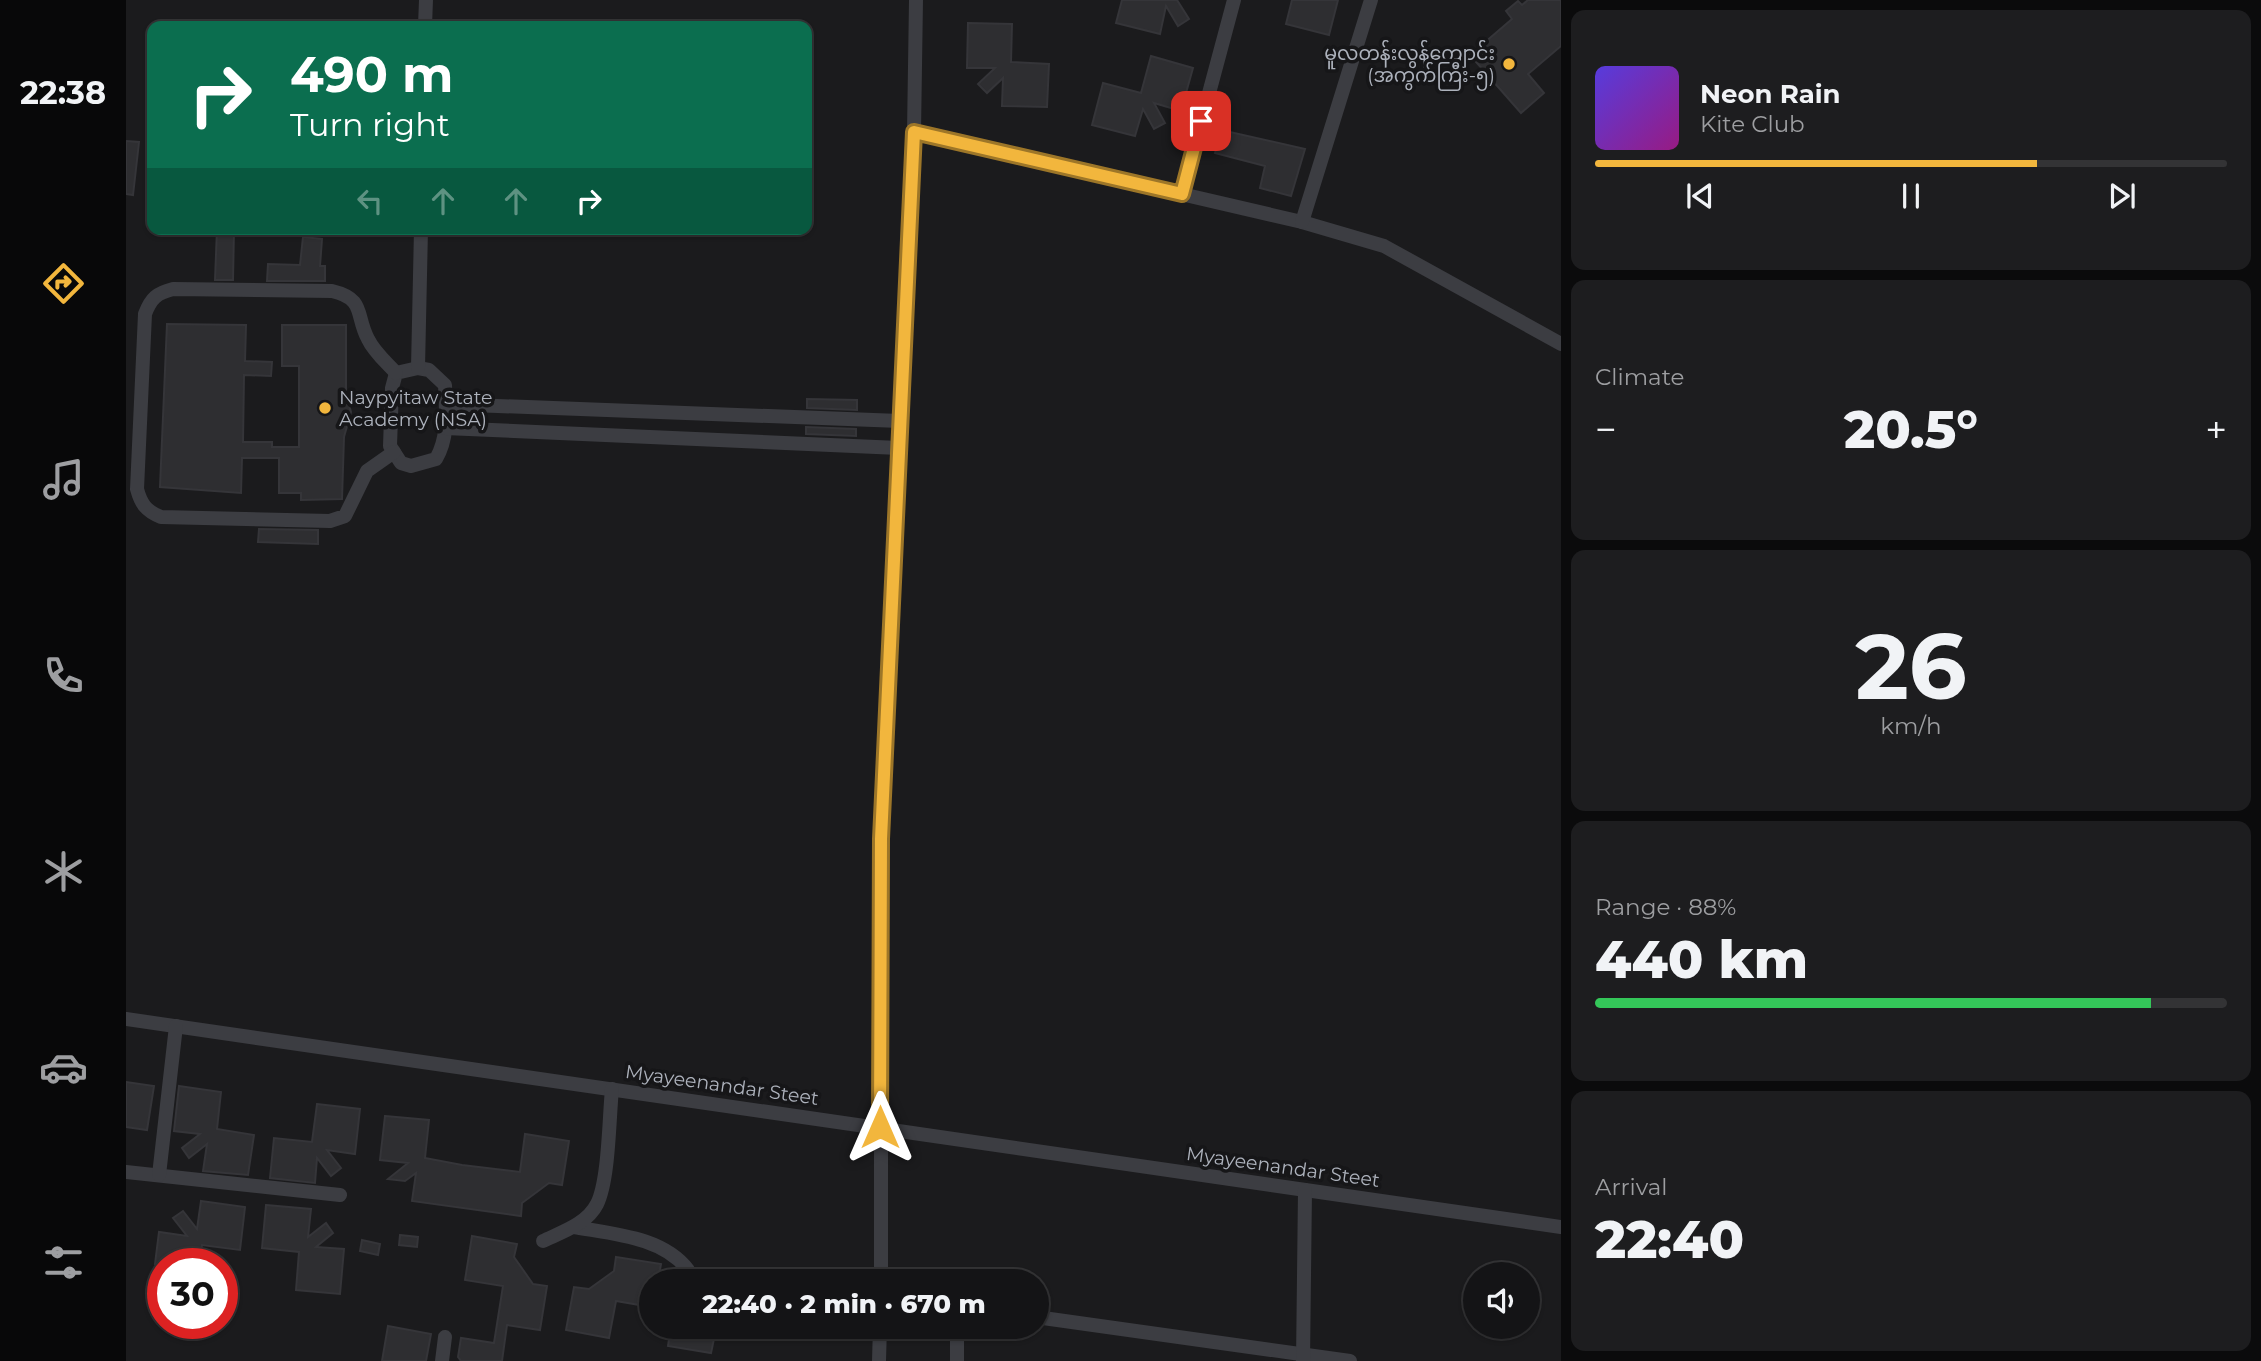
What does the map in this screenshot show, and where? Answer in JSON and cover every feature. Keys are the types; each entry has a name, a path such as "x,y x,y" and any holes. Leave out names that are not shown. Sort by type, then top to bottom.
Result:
{"street":[{"path":"425,21 426,0"},
{"path":"881,1269 881,839 914,132 916,0"},
{"path":"1182,194 1234,0"},
{"path":"1302,222 1371,0"},
{"path":"914,132 1302,222 1384,246 1561,344"},
{"path":"418,368 421,235"},
{"path":"394,452 367,471 345,516 330,521 161,517 148,512 140,502 137,489 145,314 150,301 159,293 173,289 332,291 347,295 356,302 369,343 396,373"},
{"path":"418,368 429,370 445,385 442,448 436,459 427,464 401,463 390,446 392,388 396,373 418,368"},
{"path":"446,404 901,421"},
{"path":"445,428 899,448"},
{"name":"Myayeenandar Steet","path":"126,1019 1561,1227"},
{"path":"159,1175 176,1026"},
{"path":"543,1241 574,1227 597,1205 612,1089"},
{"path":"126,1172 340,1195"},
{"path":"1303,1358 1305,1190"},
{"path":"574,1227 658,1245 677,1255 687,1269"},
{"path":"1049,1319 1303,1358 1350,1361"},
{"path":"442,1361 445,1336"},
{"path":"879,1361 880,1339"},
{"path":"957,1339 957,1361"}],"building":[{"path":"1122,0 1177,0 1189,19 1178,26 1166,6 1160,34 1116,23"},
{"path":"1292,0 1338,0 1329,35 1286,24"},
{"name":"မူလတန်းလွန်ကျောင်း (အကွက်ကြီး-၅)","path":"1528,0 1561,0 1561,46 1528,74 1544,93 1521,113 1470,55 1512,19 1506,11 1518,1 1522,5"},
{"path":"968,23 1012,24 1011,62 1049,64 1047,107 1002,106 1003,78 987,93 978,84 995,68 967,68"},
{"path":"1151,56 1193,68 1181,111 1154,103 1165,123 1154,129 1143,109 1135,136 1092,125 1103,83 1141,93"},
{"path":"1221,130 1305,149 1291,196 1260,188 1265,166 1215,153"},
{"path":"126,141 139,142 133,195 126,194"},
{"path":"217,235 234,235 233,280 215,280"},
{"path":"303,237 322,239 320,266 325,266 325,281 267,281 268,264 300,265"},
{"path":"167,324 246,325 245,361 272,362 271,376 244,375 243,442 272,442 272,447 299,447 299,366 282,366 282,325 346,325 346,394 351,412 344,437 342,499 301,500 301,493 279,493 279,458 242,458 241,493 160,487"},
{"path":"807,399 857,400 857,410 807,408"},
{"path":"806,427 856,429 856,436 806,434"},
{"path":"259,529 318,530 318,544 258,542"},
{"path":"126,1082 154,1086 147,1130 126,1127"},
{"path":"179,1086 221,1092 217,1129 254,1135 248,1175 203,1171 207,1144 189,1158 182,1148 200,1134 174,1131"},
{"path":"317,1104 360,1109 355,1154 327,1150 341,1168 331,1176 317,1158 315,1183 270,1178 274,1138 312,1142"},
{"path":"385,1116 429,1120 425,1158 462,1165 520,1172 525,1134 569,1141 562,1185 549,1183 522,1203 521,1216 412,1201 416,1173 405,1181 388,1179 408,1163 380,1160"},
{"path":"201,1201 245,1207 240,1250 202,1245 202,1248 157,1248 159,1232 187,1236 173,1218 183,1211 197,1229"},
{"path":"266,1205 311,1209 308,1237 326,1223 333,1233 316,1247 344,1249 340,1294 296,1290 299,1252 262,1248"},
{"path":"400,1235 418,1237 417,1247 399,1245"},
{"path":"472,1236 517,1244 514,1257 533,1284 547,1286 540,1330 507,1325 502,1361 461,1361 458,1357 461,1338 494,1343 503,1286 465,1280"},
{"path":"362,1240 380,1244 378,1255 360,1251"},
{"path":"616,1257 661,1264 660,1269 639,1269 639,1305 616,1301 609,1338 566,1330 574,1287 589,1289 614,1271"},
{"path":"388,1326 431,1334 426,1361 382,1361"},
{"path":"669,1339 714,1339 711,1353 668,1346"}],"place":[{"name":"မူလတန်းလွန်ကျောင်း (အကွက်ကြီး-၅)","path":"1509,64"},
{"name":"Naypyitaw State Academy (NSA)","path":"325,408"}],"route":[{"path":"880,1127 881,839 914,132 1182,194 1201,121"}]}
